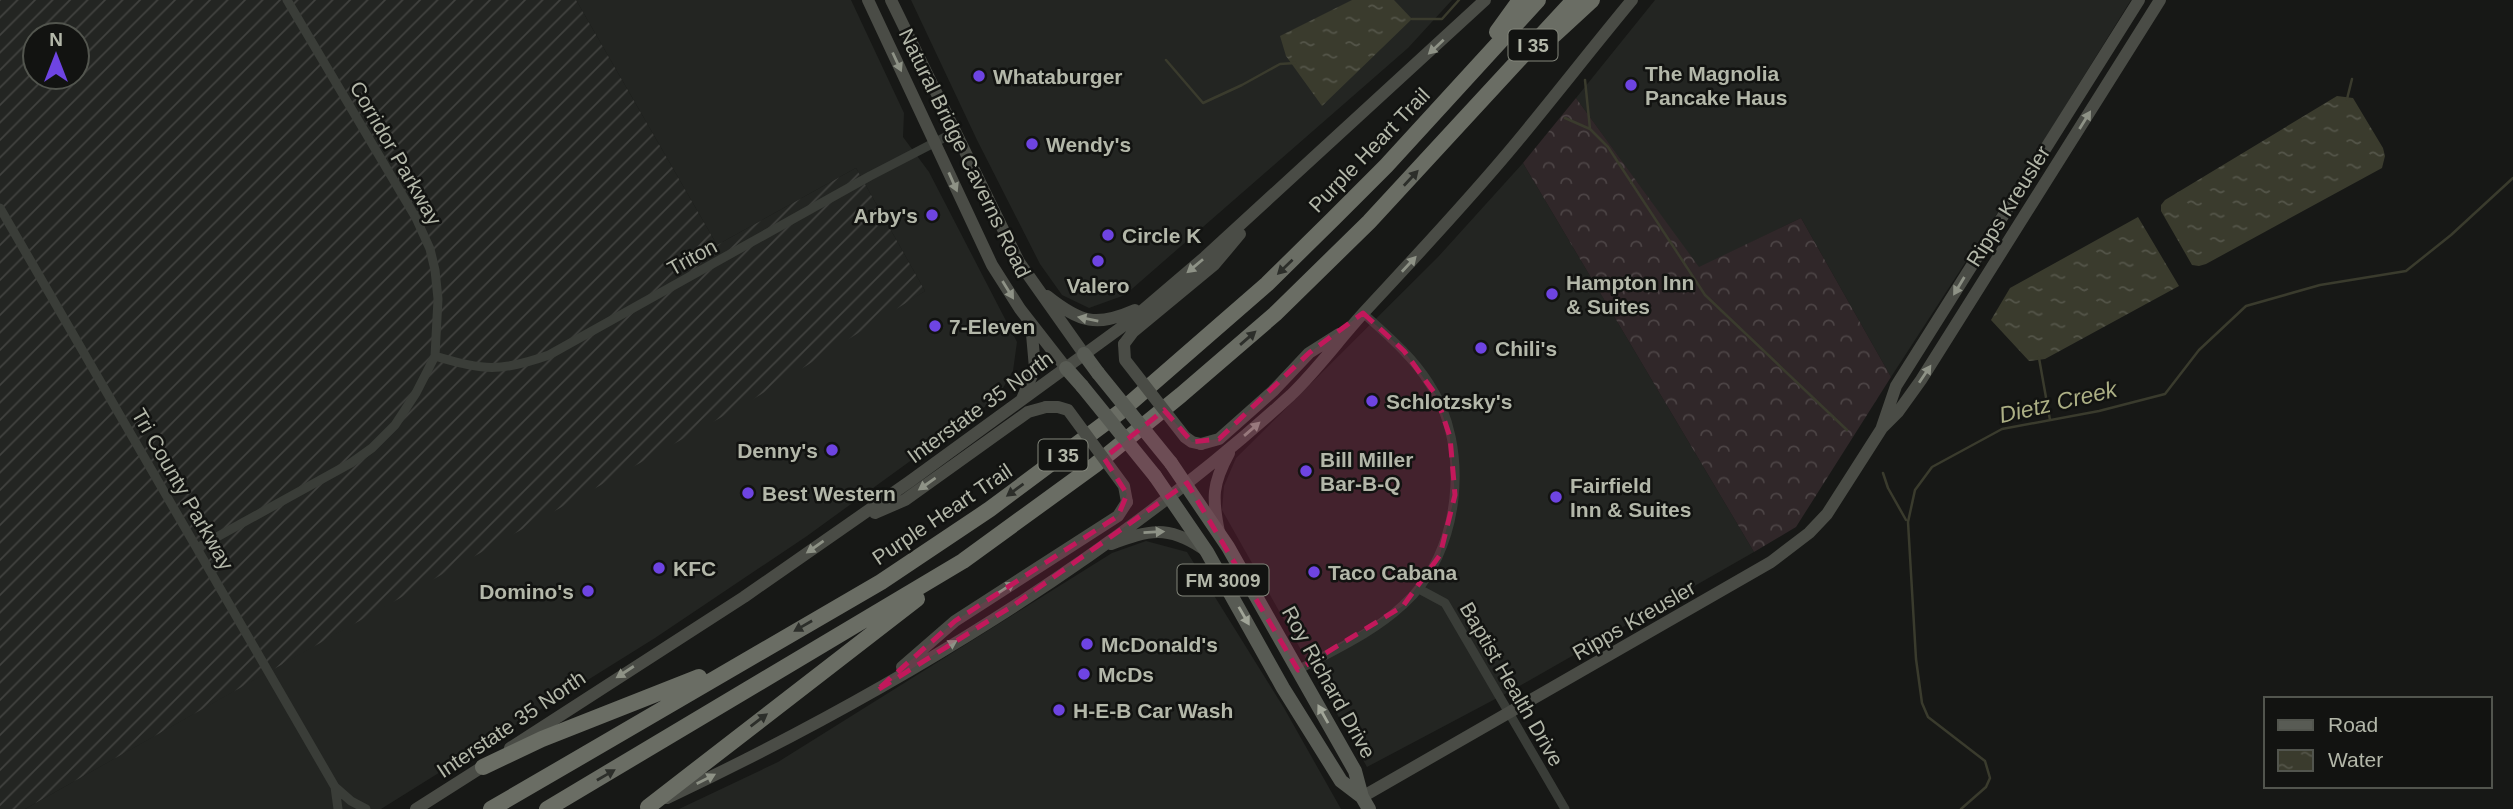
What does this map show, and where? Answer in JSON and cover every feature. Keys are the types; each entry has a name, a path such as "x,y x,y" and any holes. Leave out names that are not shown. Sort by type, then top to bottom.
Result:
{"highway":[{"path":"1458,88 1520,0"},
{"name":"Purple Heart Trail","path":"491,809 927,553 1120,412 1267,284 1368,184 1538,0"},
{"name":"I 35","path":"547,809 963,561 1095,465 1275,314 1369,222 1574,0"},
{"path":"1492,90 1592,0"},
{"path":"646,808 963,561"},
{"path":"483,767 542,739 646,700 762,650"}],"main road":[{"name":"Natural Bridge Caverns Road","path":"868,0 992,265 1066,368 1170,495"},
{"name":"Natural Bridge Caverns Road","path":"891,0 1019,262 1084,354"},
{"name":"Interstate 35 North","path":"416,809 613,679 716,616 1066,368 1205,257 1485,0"},
{"path":"646,808 876,691 1014,605 1098,548 1234,445 1293,393 1486,178 1632,0"},
{"name":"Ripps Kreusler","path":"1882,428 1896,386 2139,0"},
{"name":"Ripps Kreusler","path":"1366,803 1509,714 1771,562 1790,549 1826,514 1882,428 1898,412 1948,340 2160,0"},
{"path":"1278,188 1214,265 1133,332 1124,344 1125,360 1185,437 1201,444 1219,439 1273,391 1309,354 1353,324"},
{"path":"1034,285 1072,315 1087,320 1114,319 1150,303"},
{"path":"1021,401 1035,368 1031,322"},
{"name":"FM 3009","path":"1084,354 1187,483"},
{"path":"847,525 905,499 1028,412 1046,407 1068,410 1124,486 1127,502 1118,516 956,621 876,691"},
{"path":"1219,532 1214,505 1215,483 1234,445"},
{"name":"Roy Richard Drive","path":"1187,483 1219,532 1355,771 1366,803"},
{"name":"Roy Richard Drive","path":"1170,495 1207,552 1283,688 1341,781 1366,803"},
{"path":"1098,548 1141,533 1156,531 1186,538 1207,552"}],"street":[{"name":"Corridor Parkway","path":"197,548 351,463 373,448 402,414 435,356 438,299 430,249 415,218 287,0"},
{"name":"Triton","path":"435,356 470,367 491,369 509,368 549,355 955,132"},
{"name":"Tri County Parkway","path":"0,208 335,787 351,802 366,809"},
{"path":"1298,670 1362,635 1403,606 1419,589 1440,555 1451,519 1455,495 1446,418 1429,382 1404,351 1363,313"},
{"name":"Baptist Health Drive","path":"1419,589 1445,603 1564,809"},
{"name":"Tri County Parkway","path":"335,787 338,809"}],"highlighted area":[{"path":"1363,313 1404,351 1436,395 1450,437 1455,495 1440,555 1403,606 1298,670 1187,483 1014,605 876,691 955,621 1118,516 1127,494 1104,458 1164,410 1192,442 1219,439 1309,353"}],"shaded area":[{"path":"0,0 576,0 717,245 856,168 925,291 752,400 25,809 0,809"},
{"path":"576,0 851,0 904,113 903,137 929,172 1017,342 1013,371 997,398 807,536 655,638 381,809 25,809 537,520 925,291 856,168 717,245"},
{"path":"911,0 1452,0 1408,48 1125,295 1089,308 1062,295 1040,264 977,140"},
{"path":"1655,0 2131,0 2035,155 1891,377 1801,218 1699,268 1576,98"},
{"path":"1523,163 1754,552 1516,688 1367,767 1222,510 1224,486 1236,458 1438,257"},
{"path":"1146,541 1187,552 1284,708 1341,809 679,809 778,762 1112,553"}],"green space":[{"path":"1576,98 1699,267 1801,218 1891,377 1796,527 1754,552 1523,163"}],"water":[{"path":"1352,0 1394,0 1412,19 1322,106 1286,56 1280,36"},
{"path":"2337,96 2353,98 2383,148 2385,156 2382,168 2206,264 2192,265 2161,211 2165,200"},
{"path":"2138,217 2179,286 2045,359 2029,361 1991,320 2010,288"}],"waterway":[{"path":"1412,19 1442,19 1459,0"},
{"path":"1166,60 1203,103 1280,64 1295,63"},
{"path":"2347,99 2352,79"},
{"path":"1585,80 1590,129"},
{"path":"1565,118 1590,129 1608,147 1705,295 1847,430"},
{"name":"Dietz Creek","path":"1961,809 1986,787 1990,778 1985,761 1928,717 1922,703 1916,659 1908,522 1915,490 1932,467 2002,429 2099,411 2165,394 2199,350 2246,306 2320,285 2406,271 2451,235 2513,178"},
{"path":"2039,358 2050,420"},
{"path":"1883,473 1888,488 1906,520"}],"place":[{"name":"Whataburger","path":"979,76"},
{"name":"The Magnolia Pancake Haus","path":"1631,85"},
{"name":"Wendy's","path":"1032,144"},
{"name":"Arby's","path":"932,215"},
{"name":"Circle K","path":"1108,235"},
{"name":"Valero","path":"1098,261"},
{"name":"Hampton Inn & Suites","path":"1552,294"},
{"name":"7-Eleven","path":"935,326"},
{"name":"Chili's","path":"1481,348"},
{"name":"Schlotzsky's","path":"1372,401"},
{"name":"Denny's","path":"832,450"},
{"name":"Bill Miller Bar-B-Q","path":"1306,471"},
{"name":"Best Western","path":"748,493"},
{"name":"Fairfield Inn & Suites","path":"1556,497"},
{"name":"KFC","path":"659,568"},
{"name":"Taco Cabana","path":"1314,572"},
{"name":"Domino's","path":"588,591"},
{"name":"McDonald's","path":"1087,644"},
{"name":"McDs","path":"1084,674"},
{"name":"H-E-B Car Wash","path":"1059,710"}]}
